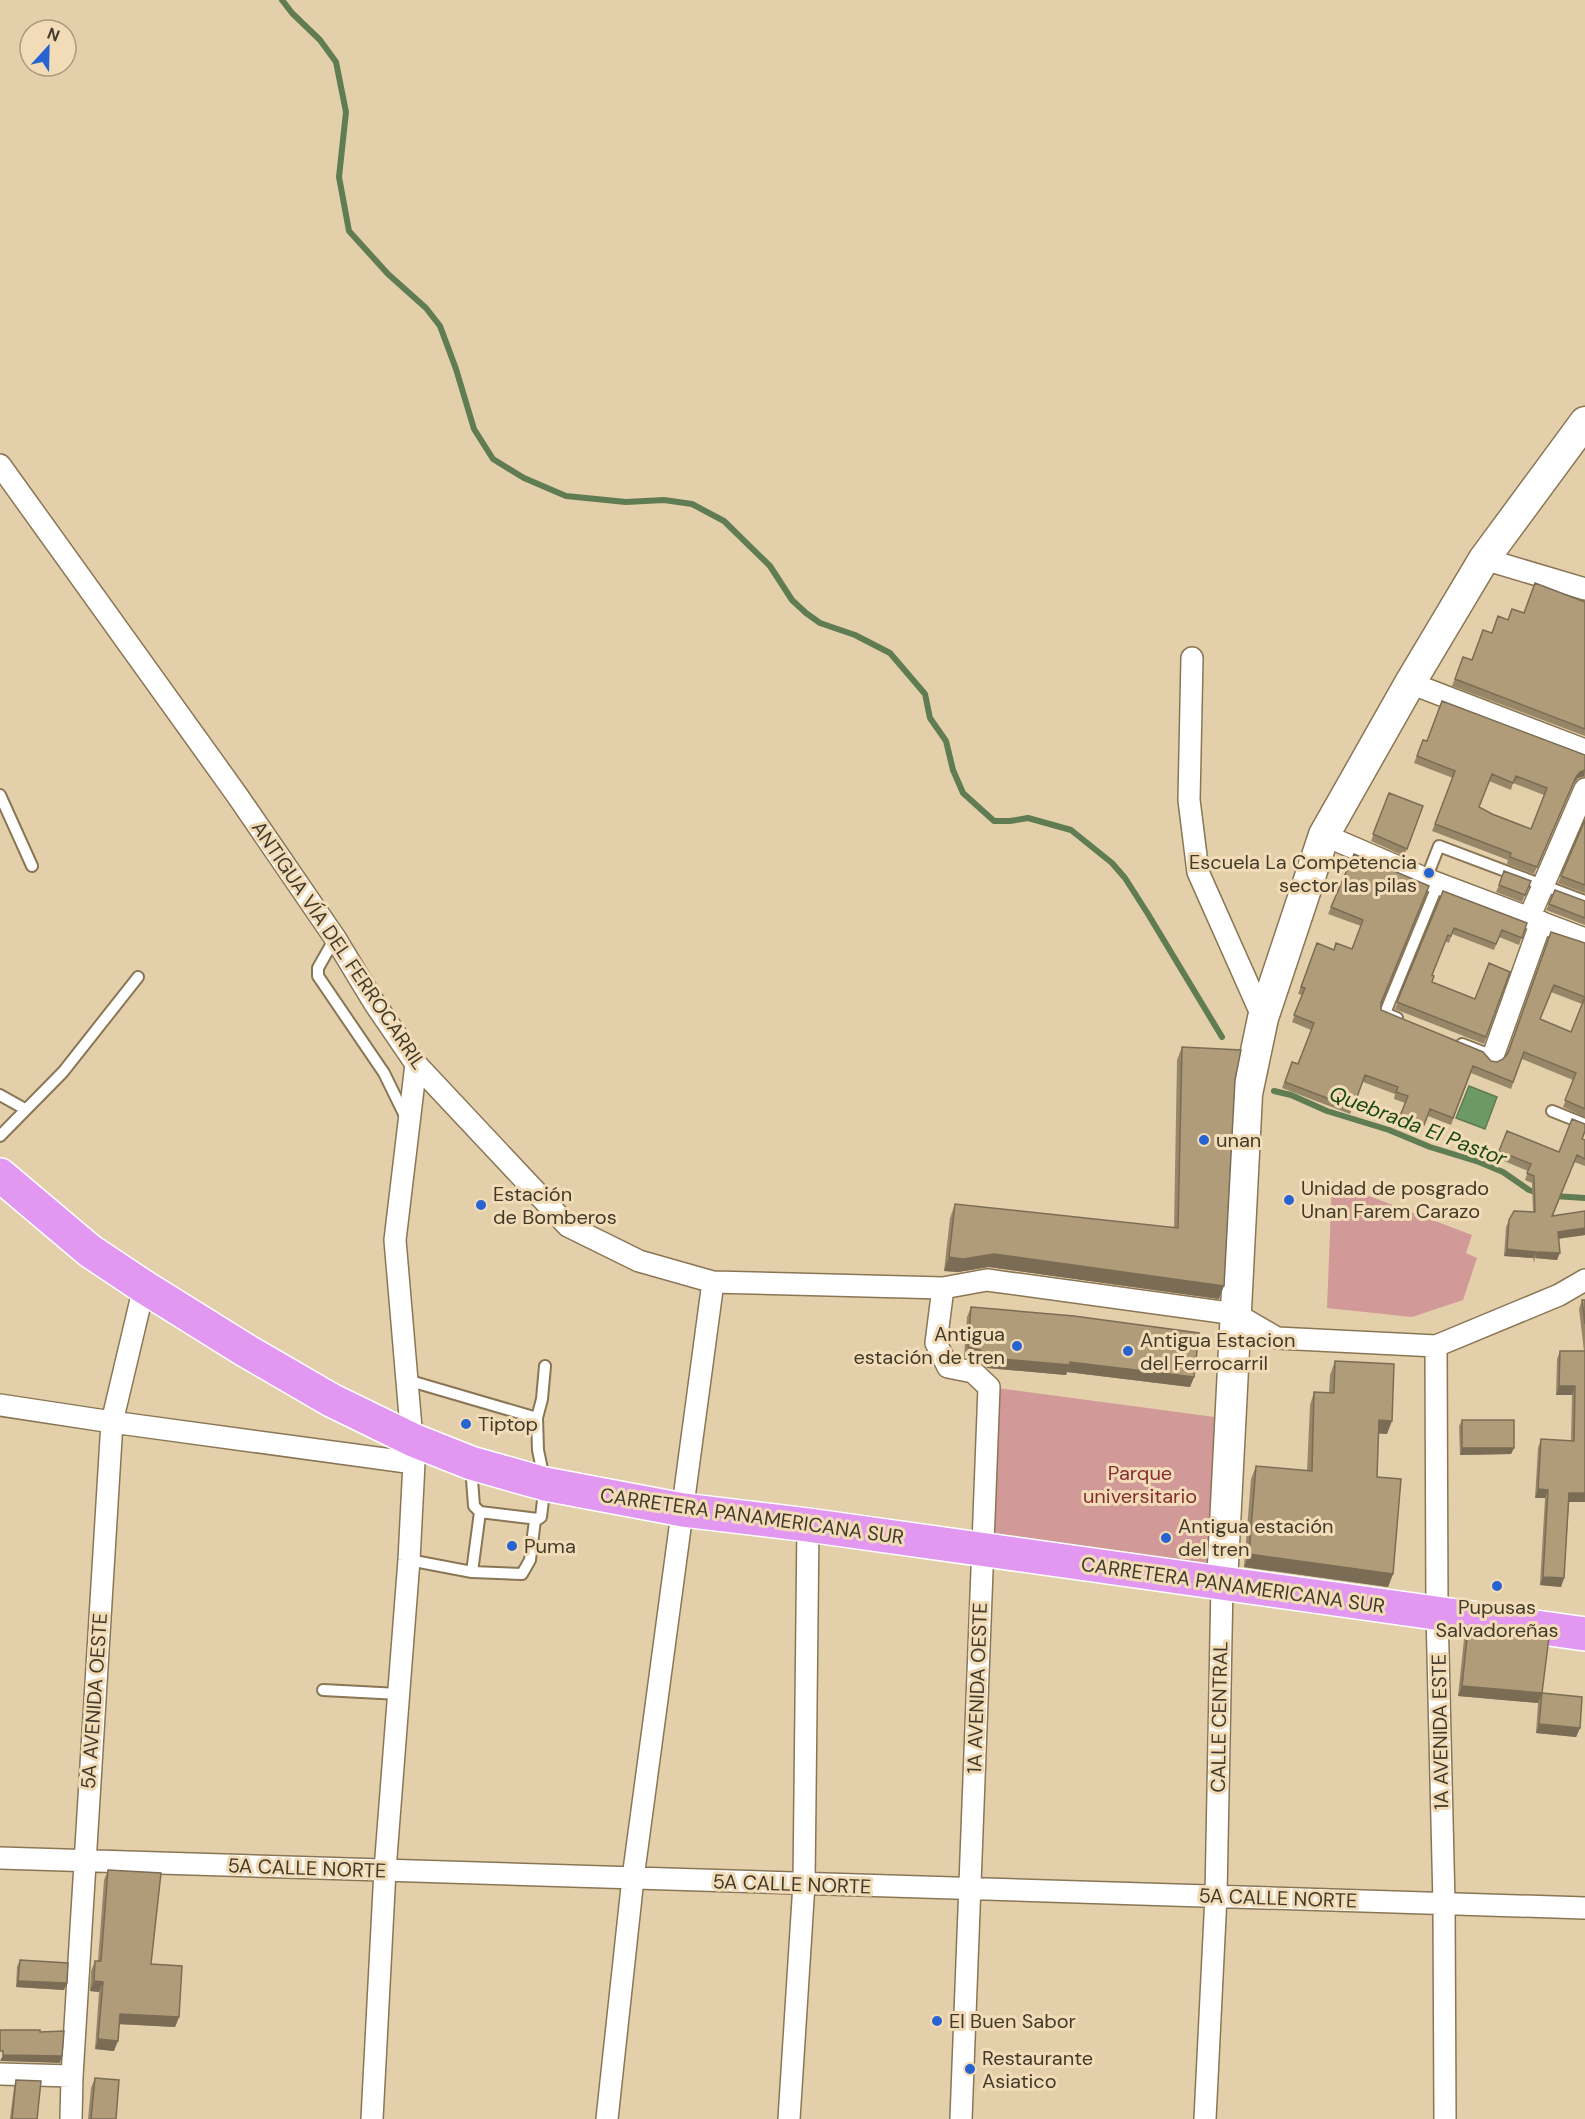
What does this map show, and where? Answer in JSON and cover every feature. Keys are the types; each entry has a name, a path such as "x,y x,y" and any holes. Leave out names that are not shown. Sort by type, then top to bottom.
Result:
{"highway":[{"name":"CARRETERA PANAMERICANA SUR","path":"0,1175 90,1251 245,1350 331,1400 413,1452 471,1463 545,1484 683,1510 808,1525 1585,1634"}],"main road":[{"name":"CALLE CENTRAL","path":"1222,1584 1247,1094 1263,1018 1324,835 1410,682 1484,559 1585,422"}],"street":[{"name":"ANTIGUA VÍA DEL FERROCARRIL","path":"0,465 230,785 335,938 375,1004 416,1064 568,1226 639,1261 713,1282 943,1288 987,1280 1236,1314 1277,1338 1436,1346 1559,1295 1585,1280"},
{"path":"1484,559 1585,589"},
{"path":"1192,658 1189,800 1198,873 1263,1018"},
{"path":"1410,682 1585,750"},
{"path":"1493,1056 1535,920 1543,884 1585,789"},
{"path":"1324,835 1432,881 1585,939"},
{"path":"372,2119 386,1870 409,1560 413,1452 394,1240 416,1064"},
{"path":"607,2119 633,1878 713,1282"},
{"name":"5A AVENIDA OESTE","path":"71,2119 84,1861 112,1422 144,1287"},
{"name":"1A AVENIDA OESTE","path":"943,1288 936,1343 948,1367 973,1372 988,1387 961,2119"},
{"name":"1A AVENIDA ESTE","path":"1436,1346 1437,1612 1444,1903 1445,2119"},
{"path":"0,1405 112,1422 413,1452"},
{"path":"789,2119 804,1884 808,1525"},
{"name":"CALLE CENTRAL","path":"1205,2119 1216,1896 1222,1584"},
{"name":"5A CALLE NORTE","path":"0,1858 1585,1908"},
{"path":"0,2074 72,2076"}],"lane":[{"path":"0,795 32,866"},
{"path":"1407,1022 1385,1013 1432,881 1439,846 1585,901"},
{"path":"335,938 318,968 318,976 384,1073 409,1125"},
{"path":"0,1136 63,1072 138,977"},
{"path":"1450,1039 1493,1056"},
{"path":"0,1095 25,1109"},
{"path":"1552,1111 1585,1124"},
{"path":"471,1463 474,1506 480,1512 535,1520 540,1517 545,1484 538,1450 537,1418 542,1399 545,1366"},
{"path":"407,1380 537,1418"},
{"path":"472,1572 480,1512"},
{"path":"409,1560 472,1572 522,1574 530,1560 535,1520"},
{"path":"323,1690 399,1694"}],"green space":[{"path":"1332,1182 1472,1235 1466,1253 1477,1258 1463,1300 1412,1317 1327,1308"},
{"name":"Parque universitario","path":"997,1388 1222,1418 1212,1575 993,1539"}],"shaded area":[{"path":"1469,1086 1497,1097 1485,1129 1456,1118"}],"building":[{"path":"1535,583 1585,602 1585,729 1455,679 1463,657 1472,660 1483,630 1492,633 1498,616 1508,620 1512,609 1524,613"},
{"path":"1442,701 1585,755 1585,770 1576,777 1537,867 1510,857 1511,853 1435,824 1455,771 1417,756 1423,740 1427,741","holes":["1492,774 1513,783 1516,776 1547,788 1531,829 1479,807"]},
{"path":"1389,793 1423,806 1407,849 1373,834"},
{"path":"1585,820 1585,885 1561,876"},
{"path":"1354,854 1429,886 1381,1003 1381,1010 1483,1052 1491,1061 1497,1062 1508,1053 1551,932 1585,943 1585,997 1585,1109 1565,1100 1576,1073 1524,1052 1513,1082 1473,1066 1453,1118 1430,1109 1424,1125 1400,1116 1408,1096 1396,1092 1398,1087 1365,1075 1353,1108 1285,1082 1292,1062 1298,1064 1314,1023 1294,1015 1305,988 1301,987 1317,943 1334,950 1336,943 1352,949 1363,920 1331,907","holes":["1554,985 1585,997 1571,1032 1540,1019"]},
{"path":"1504,871 1531,881 1525,895 1499,885"},
{"path":"1555,890 1585,901 1585,918 1549,904"},
{"path":"1443,891 1527,923 1522,938 1502,930 1496,944 1454,928 1451,936 1448,935 1432,975 1434,976 1432,982 1475,999 1489,963 1510,972 1486,1037 1397,1002"},
{"name":"unan","path":"1182,1047 1241,1050 1235,1080 1224,1286 994,1254 963,1259 949,1257 955,1204 1178,1228"},
{"path":"1572,1119 1585,1124 1582,1139 1585,1140 1585,1159 1577,1155 1552,1216 1585,1211 1585,1228 1558,1232 1560,1253 1538,1252 1536,1256 1536,1252 1507,1249 1509,1220 1514,1211 1535,1212 1534,1176 1527,1173 1531,1164 1499,1151 1507,1131 1559,1152"},
{"path":"1582,1300 1585,1300 1585,1324"},
{"path":"971,1307 1074,1316 1199,1333 1194,1377 1070,1362 1070,1365 991,1358 980,1350 968,1347"},
{"path":"1560,1351 1585,1351 1585,1493 1569,1493 1564,1578 1543,1577 1548,1490 1538,1489 1541,1439 1574,1441 1575,1386 1559,1386"},
{"path":"1335,1361 1394,1364 1392,1421 1379,1420 1377,1477 1401,1479 1393,1574 1249,1554 1256,1466 1312,1471 1314,1392 1334,1393"},
{"path":"1462,1420 1514,1420 1514,1448 1462,1448"},
{"path":"1468,1629 1549,1637 1542,1693 1462,1686"},
{"path":"1542,1693 1582,1697 1580,1728 1539,1724"},
{"path":"108,1870 161,1873 151,1964 182,1966 179,2017 120,2014 118,2041 98,2039 103,1982 94,1981 95,1961 101,1961"},
{"path":"20,1960 68,1963 67,1983 18,1981"},
{"path":"0,2030 64,2031 62,2056 3,2055 3,2051 0,2051"},
{"path":"95,2078 119,2080 116,2119 91,2119"},
{"path":"16,2080 41,2081 37,2119 12,2119"}],"waterway":[{"name":"Quebrada El Pastor","path":"282,0 320,40 336,62 346,112 339,177 349,231 388,274 426,308 440,326 474,429 493,459 524,478 566,496 626,502 664,500 692,504 724,521 770,566 792,600 806,613 820,623 855,635 890,653 925,694 930,718 946,741 953,770 963,793 994,821 1028,818 1071,830 1112,863 1125,878 1148,914 1222,1037"},
{"name":"Quebrada El Pastor","path":"1274,1091 1291,1095 1327,1111 1389,1130 1430,1147 1479,1162 1503,1172 1529,1190 1538,1193"},
{"name":"Quebrada El Pastor","path":"1554,1196 1585,1198"}],"place":[{"name":"Escuela La Competencia sector las pilas","path":"1429,873"},
{"name":"unan","path":"1204,1140"},
{"name":"Unidad de posgrado Unan Farem Carazo","path":"1289,1200"},
{"name":"Estación de Bomberos","path":"481,1205"},
{"name":"Antigua estación de tren","path":"1017,1346"},
{"name":"Antigua Estacion del Ferrocarril","path":"1128,1351"},
{"name":"Tiptop","path":"466,1424"},
{"name":"Antigua estación del tren","path":"1166,1538"},
{"name":"Puma","path":"512,1546"},
{"name":"Pupusas Salvadoreñas","path":"1497,1586"},
{"name":"El Buen Sabor","path":"937,2021"},
{"name":"Restaurante Asiatico","path":"970,2069"}]}
